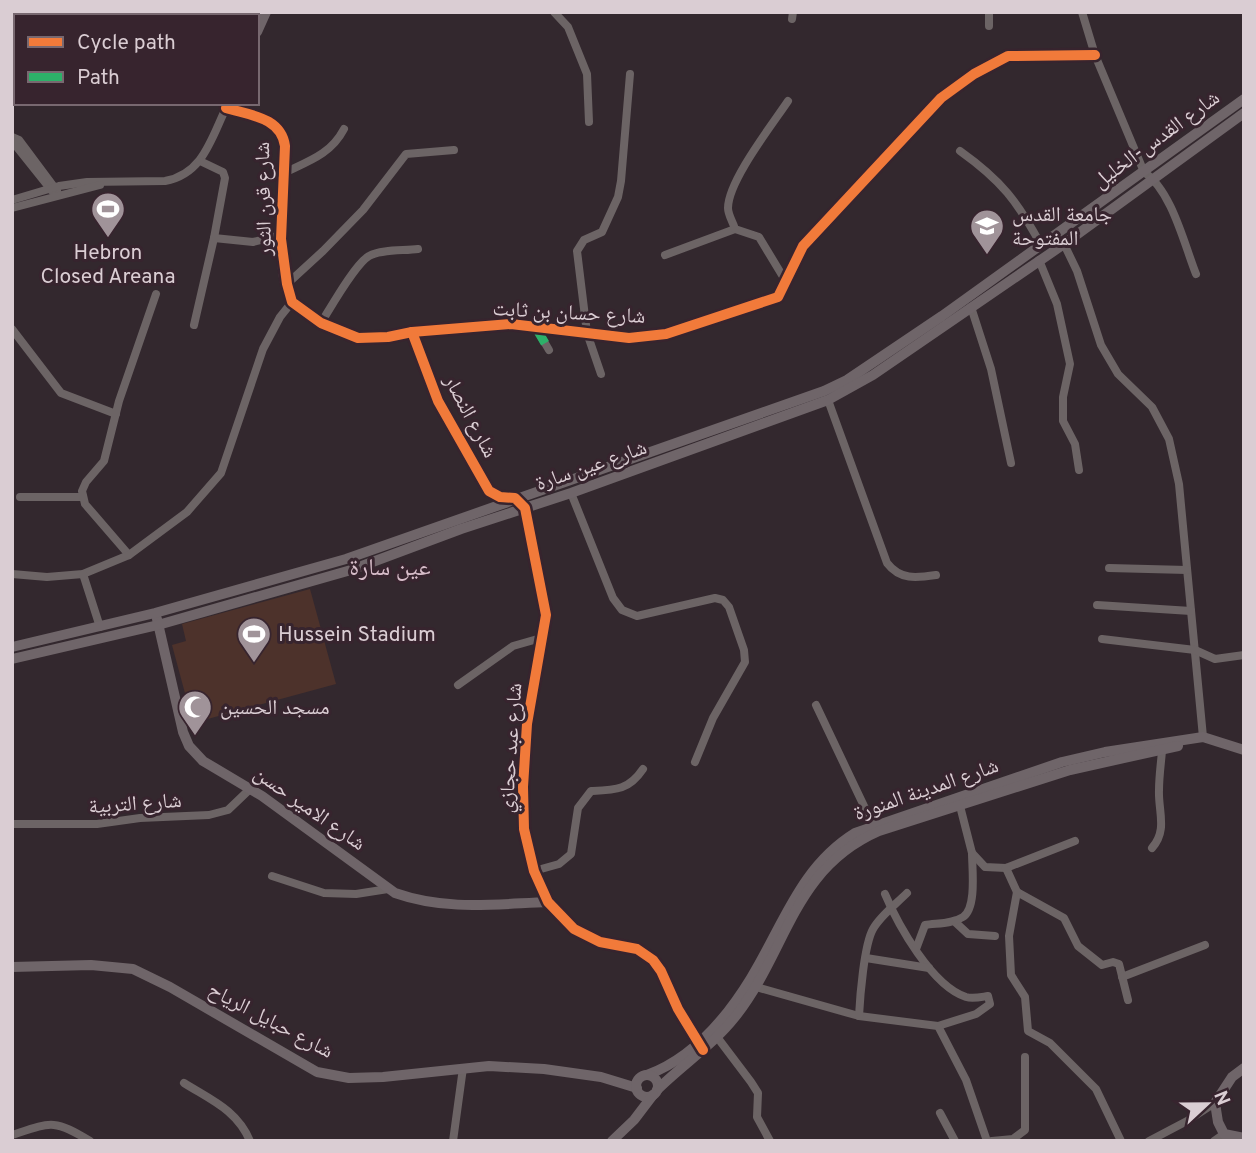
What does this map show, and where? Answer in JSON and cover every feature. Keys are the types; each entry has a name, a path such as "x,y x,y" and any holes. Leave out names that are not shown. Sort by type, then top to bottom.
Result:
{"street":[{"path":"554,12 568,27 587,74 589,122"},
{"path":"989,12 989,26"},
{"path":"1082,12 1095,55 1149,176 1164,193 1196,274"},
{"name":"شارع حسان بن ثابت","path":"292,302 321,323 358,338 511,324 629,338 666,334 778,297 803,246 941,98 974,74 1008,56 1095,55"},
{"path":"601,374 587,333 578,251 584,240 602,232 618,197 630,74"},
{"name":"شارع القدس-الخليل","path":"1149,176 1244,99"},
{"path":"736,229 727,211 730,195 751,156 788,101"},
{"path":"12,200 54,190 106,183 177,179 193,170 200,161 227,106"},
{"name":"شارع قرن الثور","path":"227,106 273,123 285,142 281,235 287,284"},
{"name":"شارع القدس-الخليل","path":"1060,240 1149,176 1244,113"},
{"path":"284,173 326,153 344,129"},
{"path":"12,139 19,140 54,190"},
{"path":"12,574 47,577 83,574 129,555 187,512 221,473 264,349 280,317 292,302 287,284 363,210 406,154 454,150"},
{"path":"960,151 998,181 1020,207 1041,245"},
{"path":"194,325 225,178 223,172 216,167 200,161"},
{"path":"12,208 54,190"},
{"path":"666,255 736,229 759,237 785,280"},
{"path":"214,238 253,242 281,235"},
{"path":"1060,240 1077,271 1101,345 1118,374 1152,407 1169,439 1179,484 1203,737"},
{"name":"شارع عين سارة","path":"12,646 155,613 346,559 515,498 801,401 847,380 1041,245 1060,240"},
{"name":"شارع عين سارة","path":"12,659 158,625 351,570 828,400 873,375 1039,260 1060,240"},
{"path":"321,323 367,257 418,249"},
{"path":"1039,260 1057,304 1070,364 1063,397 1063,421 1075,444 1079,470"},
{"path":"129,555 98,521 82,497 84,485 104,461 141,332 156,294"},
{"path":"971,307 991,369 1011,463"},
{"path":"538,327 538,333 549,350"},
{"path":"12,329 61,393 116,414"},
{"name":"شارع النصار","path":"412,332 435,395 489,491 500,497 515,498"},
{"path":"828,400 887,563 899,574 909,578 936,575"},
{"path":"571,493 613,597 626,613 637,617 715,598 728,605 744,650 745,662 713,718 695,762"},
{"path":"20,497 82,497"},
{"path":"515,498 525,508"},
{"name":"شارع عبد حجازي","path":"525,508 546,615 527,724 523,787 524,829 534,871 548,902 567,923 600,942 637,949 653,960 701,1046"},
{"path":"1109,568 1187,570"},
{"path":"83,574 100,627"},
{"path":"1097,605 1191,611"},
{"name":"شارع الامير حسن","path":"155,613 183,732 189,746 203,761 250,789 368,871 388,890 420,902 447,906 548,902"},
{"path":"458,685 513,646 541,638"},
{"path":"1102,639 1195,650 1215,659 1244,655"},
{"path":"816,705 873,825"},
{"name":"شارع المدينة المنورة","path":"714,1033 752,977 807,876 839,843 873,825 1062,762 1105,752 1203,737 1244,751"},
{"name":"شارع المدينة المنورة","path":"612,1141 714,1033 734,1019 756,987 808,888 833,859 860,839 1070,770 1178,746 1204,744 1244,756"},
{"path":"1152,848 1163,827 1159,791 1163,751"},
{"path":"534,871 559,864 570,854 578,808 591,791 610,790 634,783 643,769"},
{"name":"شارع التربية","path":"12,824 97,824 140,818 209,816 228,810 250,789"},
{"path":"916,949 925,925 954,921 966,916 972,905 972,853 960,806"},
{"path":"972,853 985,867 1006,868 1075,841"},
{"path":"1006,868 1017,892 1009,936 1011,975 1025,997 1028,1031 1050,1043 1096,1089 1121,1141"},
{"path":"272,876 324,893 356,894 388,890"},
{"path":"1017,892 1064,918 1078,946 1102,965 1113,962 1119,964 1128,1000"},
{"path":"859,1016 860,990 873,929 906,893"},
{"path":"756,987 859,1016 938,1026 976,1014 990,1003 988,996 969,998 952,991 929,968 891,909 885,894"},
{"path":"954,921 968,934 995,936"},
{"path":"1122,977 1205,945"},
{"path":"866,958 929,968"},
{"name":"شارع حبايل الرياح","path":"12,967 91,965 134,969 317,1072 349,1078 489,1066 531,1068 601,1077"},
{"path":"938,1026 966,1080 989,1141 1013,1139 1025,1130 1025,1057"},
{"path":"714,1033 758,1093 757,1116 770,1141"},
{"name":"شارع المدينة المنورة","path":"646,1075 672,1064 701,1046"},
{"path":"453,1141 463,1068"},
{"path":"1149,1141 1215,1103 1232,1077 1244,1068"},
{"path":"634,1120 638,1080 646,1075"},
{"path":"646,1075 656,1080 655,1093 646,1096 601,1077 646,1075"},
{"path":"184,1083 234,1115 243,1125 250,1141"},
{"path":"1215,1103 1218,1122 1224,1134"},
{"path":"940,1113 955,1141"},
{"path":"12,1135 51,1124 70,1128 90,1141"},
{"path":"1214,1141 1224,1134 1244,1138"}],"shaded area":[{"name":"Hussein Stadium","path":"310,589 336,684 193,723 172,645 186,641 182,624"}],"marked path":[{"path":"538,327 549,350"}],"cycle path":[{"path":"227,105 226,108 254,115 271,123 282,136 285,146 281,239 287,284 292,302 321,323 358,338 511,324 629,338 666,334 778,297 803,246 941,98 974,74 1008,56 1095,55"},
{"path":"412,332 438,401 489,491 500,497 515,498 525,508 546,615 527,724 523,787 524,829 534,871 548,902 574,929 600,942 637,949 653,960 703,1050"}],"place":[{"name":"Hebron Closed Areana","path":"108,239"},
{"name":"جامعة القدس المفتوحة","path":"987,256"},
{"name":"Hussein Stadium","path":"254,664"},
{"name":"مسجد الحسين","path":"195,737"}],"district":[{"name":"عين سارة","path":"390,567"}]}
